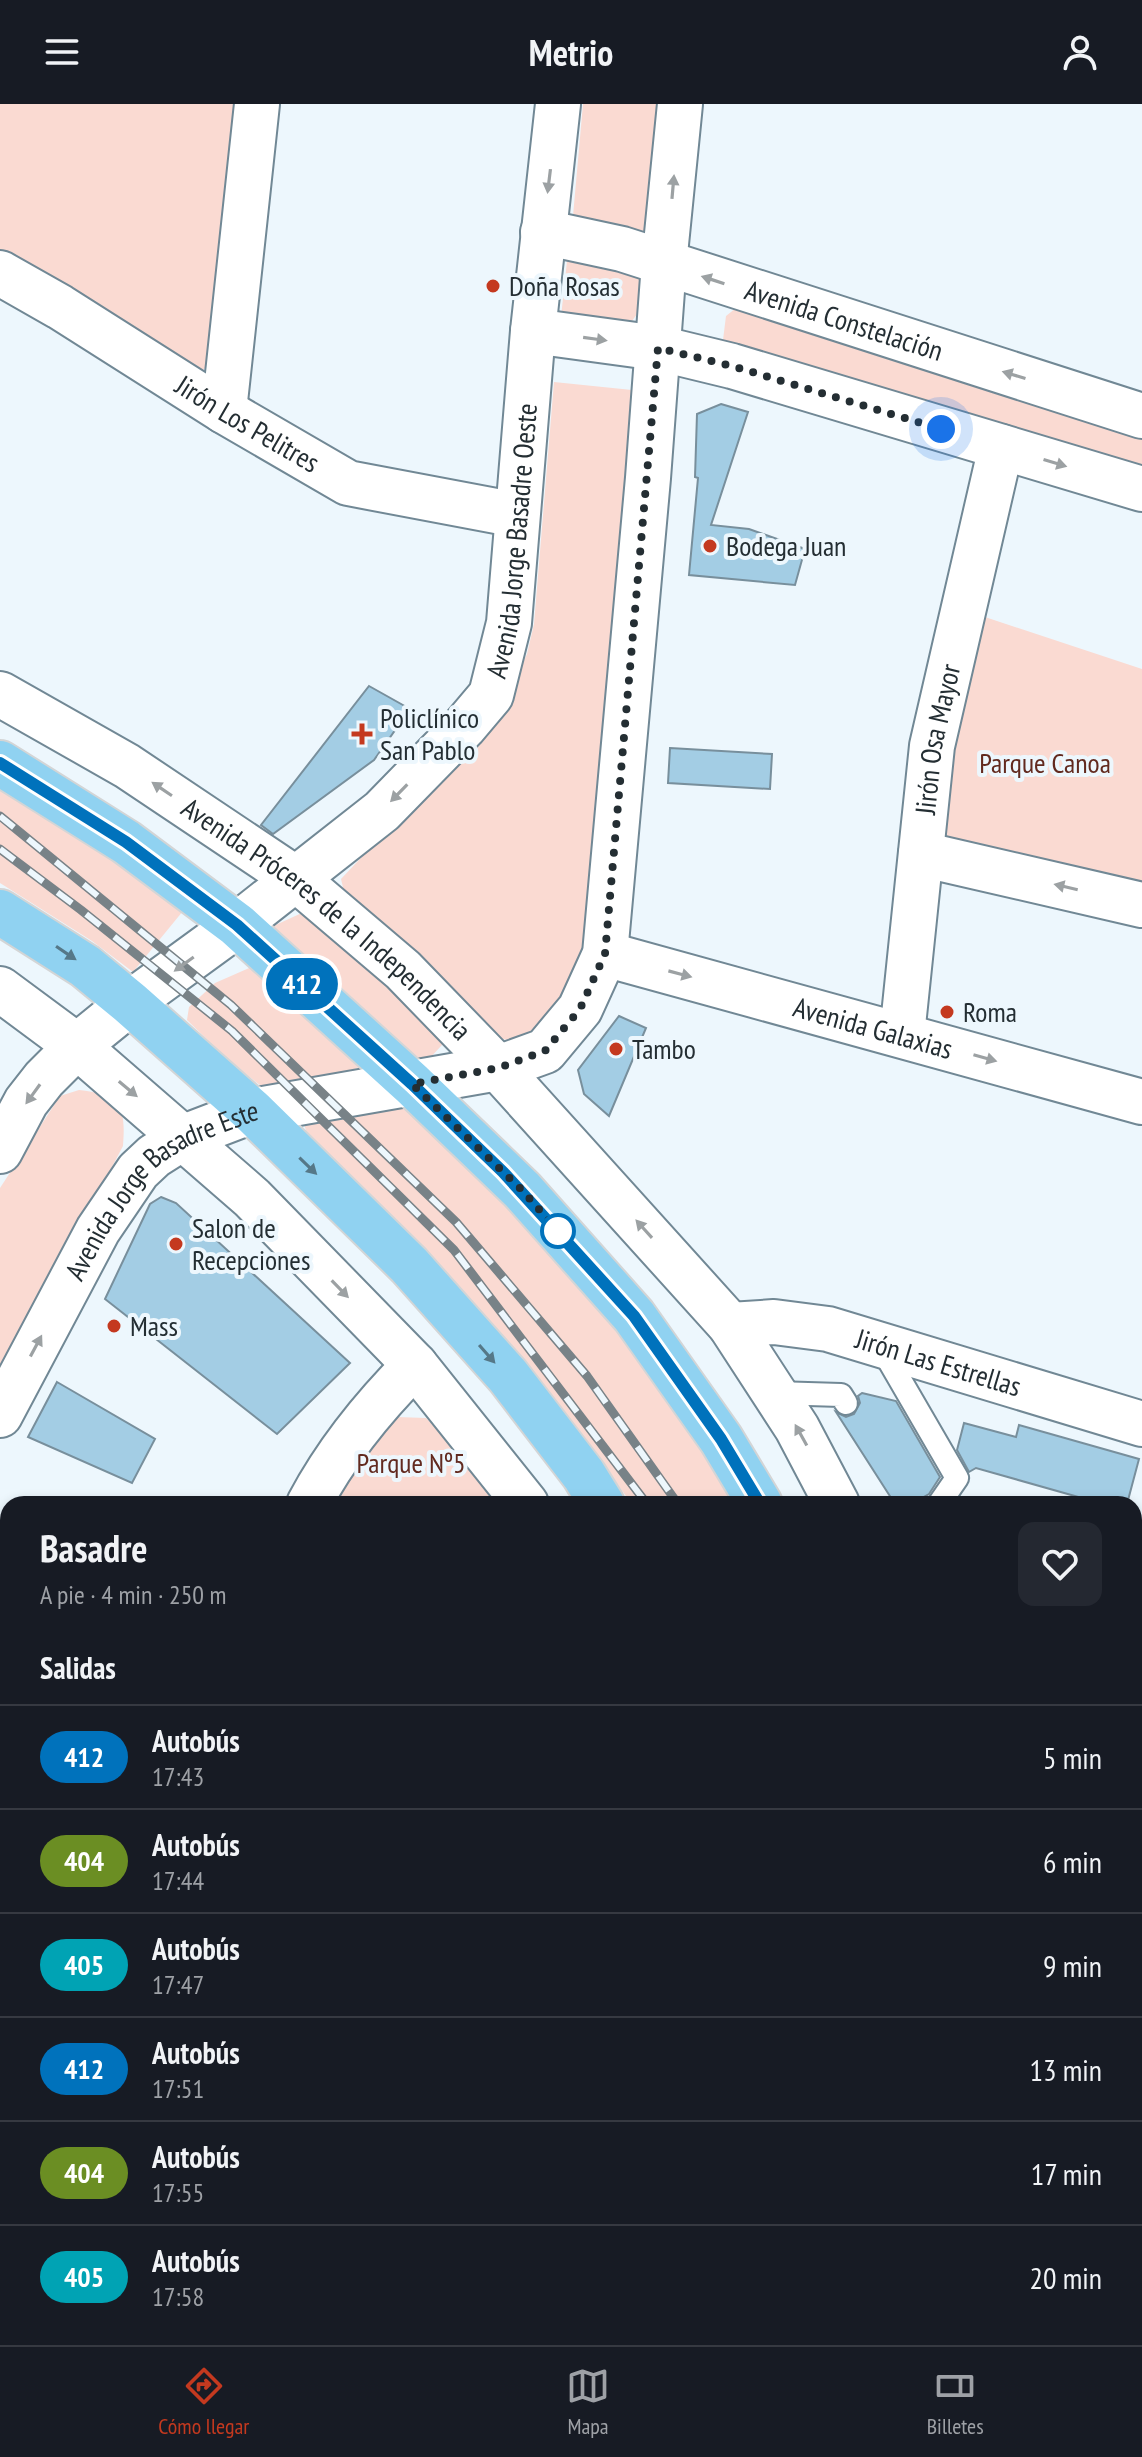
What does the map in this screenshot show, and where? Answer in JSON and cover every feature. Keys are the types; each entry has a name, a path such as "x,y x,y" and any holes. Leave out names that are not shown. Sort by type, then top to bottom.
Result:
{"main road":[{"path":"224,411 257,104"},
{"name":"Avenida Jorge Basadre Oeste","path":"130,1003 237,925 382,811 491,695 509,623 533,331 558,104"},
{"path":"412,1084 498,1068 545,1051 580,1009 605,954 680,104"},
{"name":"Avenida Constelación","path":"543,232 622,249 1142,416"},
{"name":"Jirón Los Pelitres","path":"0,273 60,307 224,411 348,483 517,515"},
{"path":"533,331 658,348 732,366 1142,489"},
{"name":"Jirón Osa Mayor","path":"902,1035 932,746 1001,447"},
{"name":"Avenida Próceres de la Independencia","path":"0,694 127,766 296,879 403,970 498,1068 730,1325 797,1428 833,1496"},
{"name":"Avenida Próceres de la Independencia","path":"0,763 126,842 237,925 412,1084 522,1190 634,1316 721,1439 755,1496"},
{"path":"921,854 1142,905"},
{"path":"0,912 85,966 252,1111 409,1265 508,1376 597,1496"},
{"name":"Avenida Galaxias","path":"605,954 1142,1102"},
{"path":"0,989 77,1046 252,1198 415,1365 520,1496"},
{"path":"0,1151 26,1102 44,1079 77,1046 130,1003"},
{"name":"Avenida Jorge Basadre Este","path":"0,1415 98,1230 138,1171 154,1156 184,1137 252,1111 412,1084"},
{"name":"Jirón Las Estrellas","path":"730,1325 774,1322 828,1329 1142,1424"},
{"path":"313,1496 368,1414 415,1365"}],"lane":[{"path":"880,1346 957,1478 945,1496"},
{"path":"775,1393 841,1395 846,1403"}],"green space":[{"path":"0,104 245,104 222,355 196,375 0,267"},
{"path":"583,104 665,104 653,233 633,239 572,227"},
{"path":"585,255 629,262 642,280 643,306 632,321 616,326 561,317 567,261"},
{"path":"741,304 1142,431 1142,478 733,355 723,340 726,316"},
{"path":"554,382 632,390 622,639 600,925 551,1022 517,1042 498,1038 349,913 341,879 475,737 510,690 527,654 534,624"},
{"name":"Parque Canoa","path":"979,615 1142,669 1142,886 939,844 951,718"},
{"path":"0,785 55,815 183,911 133,972 92,941 0,883"},
{"path":"304,912 441,1034 442,1045 429,1059 413,1058 337,983 269,928"},
{"path":"256,965 363,1067 265,1089 228,1060 187,1020 189,1007 215,983"},
{"path":"79,1090 104,1095 118,1105 123,1121 123,1146 0,1386 0,1188 60,1096"},
{"path":"403,1107 418,1109 548,1249 630,1347 668,1397 733,1496 626,1496 539,1380 307,1134 304,1124"},
{"name":"Parque Nº5","path":"397,1417 426,1418 460,1452 492,1496 340,1496 380,1434"}],"building":[{"path":"721,404 748,412 711,525 749,529 805,549 795,585 689,575 698,478 695,477 697,414"},
{"name":"Policlínico San Pablo","path":"369,686 410,709 374,760 273,834 261,825"},
{"path":"670,748 772,754 770,789 668,783"},
{"name":"Tambo","path":"619,1016 646,1028 609,1116 584,1094 578,1070"},
{"path":"161,1197 176,1203 350,1363 277,1434 105,1299 150,1204"},
{"path":"57,1382 155,1439 132,1483 28,1437"},
{"path":"862,1393 896,1401 940,1477 929,1494 890,1496 836,1412 846,1417 854,1414 860,1403 858,1396"},
{"path":"964,1423 1016,1437 1019,1425 1139,1459 1129,1496 1075,1496 976,1468 969,1472 957,1450"}],"railway":[{"path":"0,816 231,1005 456,1222 587,1376 672,1496"},
{"path":"0,849 232,1031 454,1250 641,1496"}],"bus line":[{"name":"412","path":"0,763 126,842 237,925 412,1084 522,1190 634,1316 721,1439 755,1496"}],"place":[{"name":"Doña Rosas","path":"493,286"},
{"name":"Bodega Juan","path":"710,546"},
{"name":"Policlínico San Pablo","path":"362,734"},
{"name":"Roma","path":"947,1012"},
{"name":"Tambo","path":"616,1049"},
{"name":"Salon de Recepciones","path":"176,1244"},
{"name":"Mass","path":"114,1326"}],"route":[{"path":"558,1231 522,1190 412,1084 498,1068 545,1051 580,1009 605,954 658,348 732,366 941,429"}]}
